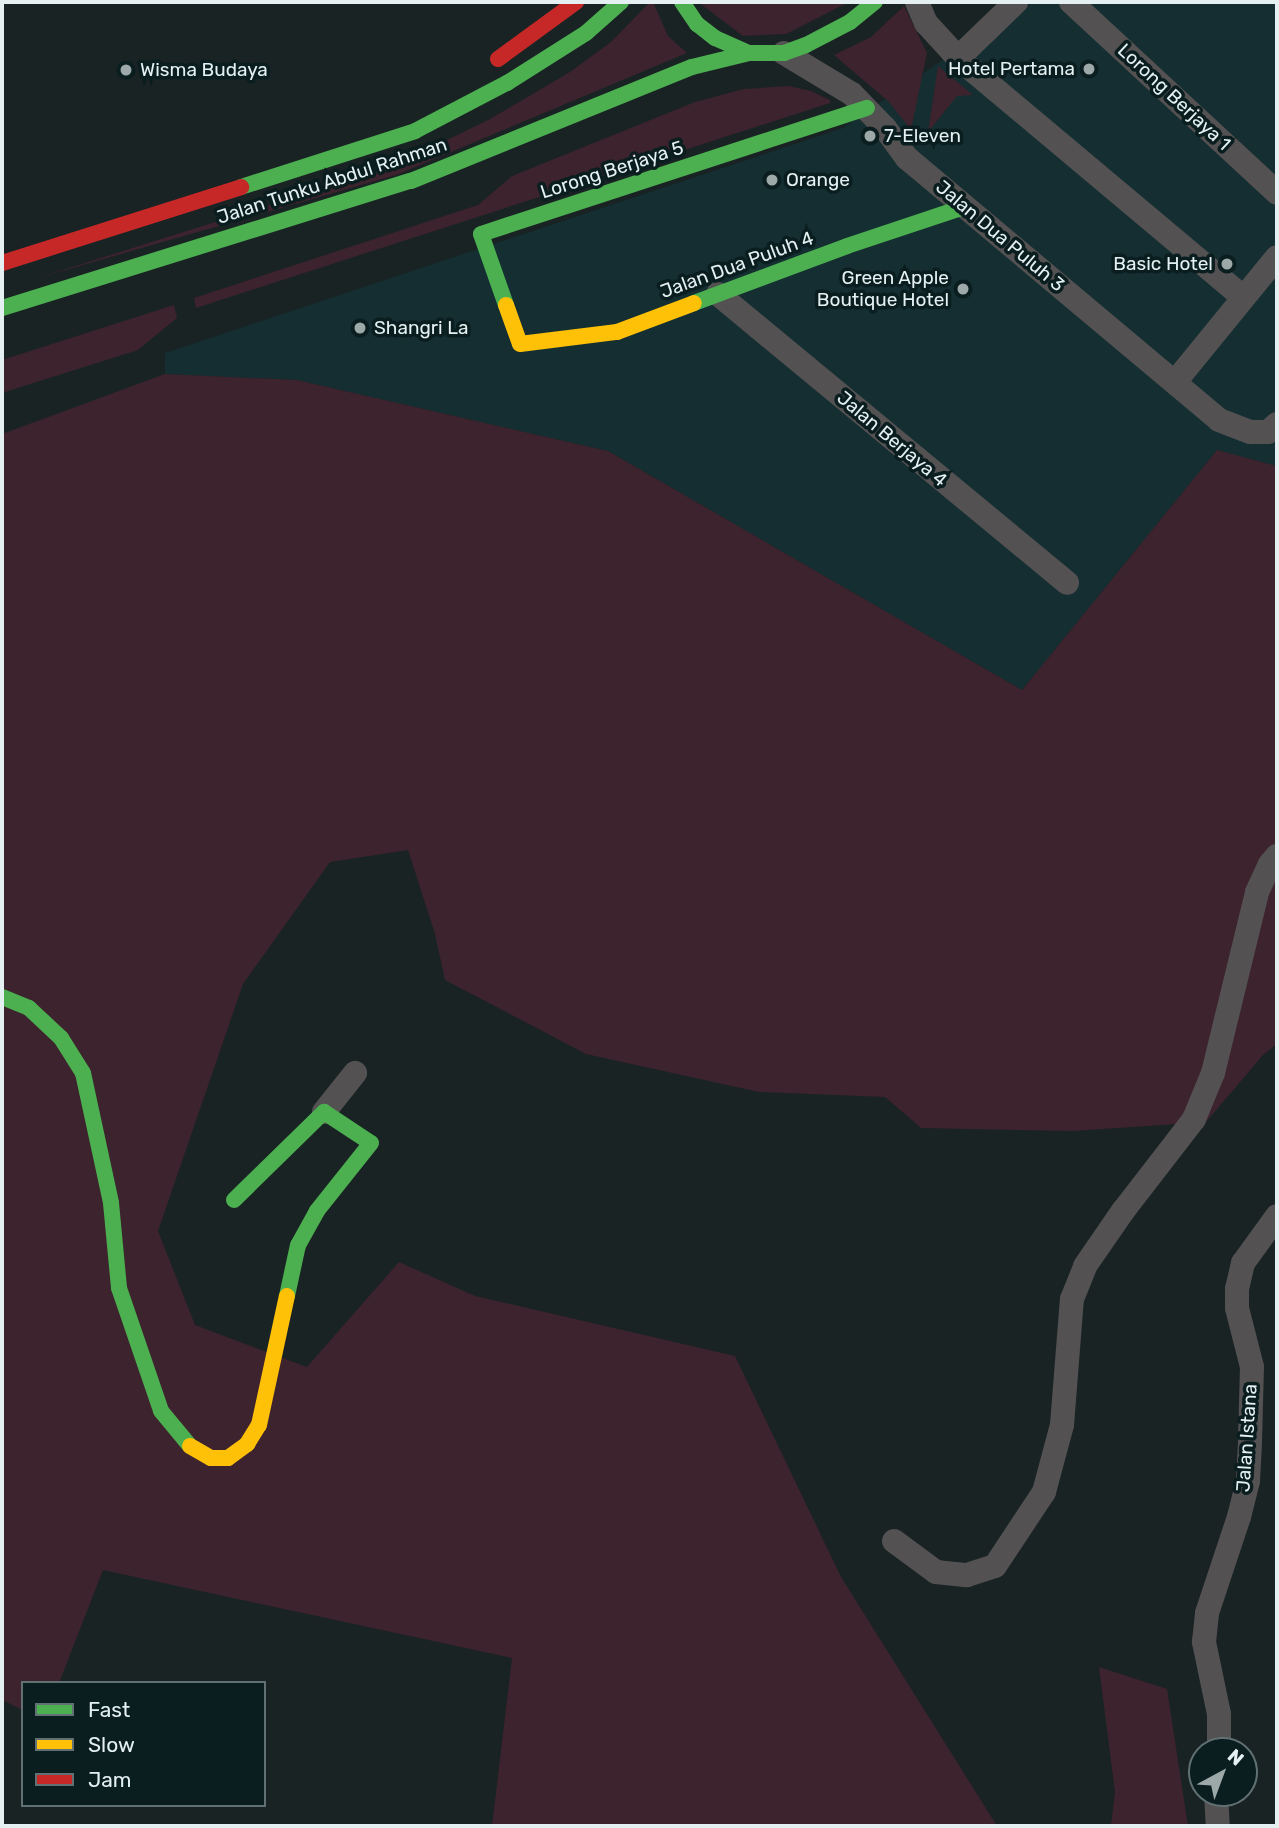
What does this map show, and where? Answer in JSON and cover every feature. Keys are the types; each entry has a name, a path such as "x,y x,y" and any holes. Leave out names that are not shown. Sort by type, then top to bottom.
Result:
{"street":[{"path":"483,69 576,2"},
{"name":"Jalan Tunku Abdul Rahman","path":"2,263 415,131 506,83 586,33 621,2"},
{"path":"682,2 697,23 715,38 749,53 784,53 850,22 875,2"},
{"path":"917,2 926,23 958,58 1242,296"},
{"path":"958,58 1016,2"},
{"name":"Lorong Berjaya 1","path":"1071,2 1277,192"},
{"name":"Jalan Tunku Abdul Rahman","path":"2,309 411,181 692,67 749,53"},
{"name":"Jalan Dua Puluh 3","path":"784,53 852,94 867,108 907,158 1219,420 1251,432 1268,432 1277,425"},
{"path":"415,131 450,93"},
{"name":"Lorong Berjaya 5","path":"520,344 481,234 867,108"},
{"name":"Jalan Dua Puluh 4","path":"520,344 617,332 964,207"},
{"path":"1175,382 1242,296 1277,257"},
{"name":"Jalan Berjaya 4","path":"718,294 1067,583"},
{"path":"894,1541 936,1572 967,1575 995,1566 1044,1492 1062,1425 1072,1299 1085,1266 1123,1211 1174,1149 1199,1109 1213,1073 1257,892 1269,864 1277,856"},
{"path":"2,997 29,1008 61,1038 83,1073 111,1203 119,1289 161,1411 187,1444 211,1458 229,1458 247,1444 259,1426 299,1245 317,1211 371,1143 324,1112"},
{"path":"234,1200 324,1112 355,1073"},
{"name":"Jalan Istana","path":"1219,1737 1219,1714 1204,1642 1207,1613 1239,1517 1248,1481 1250,1442 1252,1367 1237,1308 1237,1289 1243,1263 1277,1216"},
{"path":"1217,1807 1218,1826"}],"shaded area":[{"path":"653,2 668,36 687,53 396,175 34,279 394,166 490,119 570,72 611,42"},
{"path":"698,2 849,2 786,34 743,36"},
{"path":"1034,2 1277,2 1277,466 1217,450 1022,690 608,451 297,380 165,374 165,353 843,128 988,29"},
{"path":"904,6 927,53 911,130 888,101 834,55 871,37"},
{"path":"938,66 973,95 957,96 928,132"},
{"path":"789,86 811,91 830,100 830,103 196,308 194,298 478,205 512,176 695,102 744,89"},
{"path":"174,305 177,318 138,350 2,393 2,360"},
{"path":"165,374 297,380 608,451 1022,690 1217,450 1277,466 1277,1044 1263,1055 1206,1122 1073,1131 921,1128 885,1097 759,1092 586,1054 445,980 435,934 408,850 330,862 243,984 158,1231 195,1325 307,1367 399,1262 475,1296 735,1356 841,1577 997,1826 492,1826 512,1658 103,1570 60,1681 21,1681 21,1709 2,1700 2,434"},
{"path":"1099,1667 1167,1689 1188,1826 1111,1826 1115,1792"}],"traffic: fast":[{"path":"241,187 415,131 507,83 586,33 621,2"},
{"path":"682,2 697,24 715,38 749,53 784,53 806,45 850,22 875,2"},
{"path":"2,308 411,181 692,67 749,53"},
{"path":"506,305 481,234 867,108"},
{"path":"694,303 847,246 964,207"},
{"path":"2,997 29,1008 61,1038 83,1073 111,1203 119,1288 161,1411 190,1446"},
{"path":"234,1200 324,1112 371,1143 317,1211 298,1245 287,1296"}],"traffic: slow":[{"path":"506,305 520,344 617,332 694,303"},
{"path":"190,1446 211,1458 228,1458 247,1444 259,1425 287,1296"}],"traffic: jam":[{"path":"498,59 576,2"},
{"path":"2,263 241,187"}],"place":[{"name":"Hotel Pertama","path":"1089,69"},
{"name":"Wisma Budaya","path":"126,70"},
{"name":"7-Eleven","path":"870,136"},
{"name":"Orange","path":"772,180"},
{"name":"Basic Hotel","path":"1227,264"},
{"name":"Green Apple Boutique Hotel","path":"963,289"},
{"name":"Shangri La","path":"360,328"}]}
